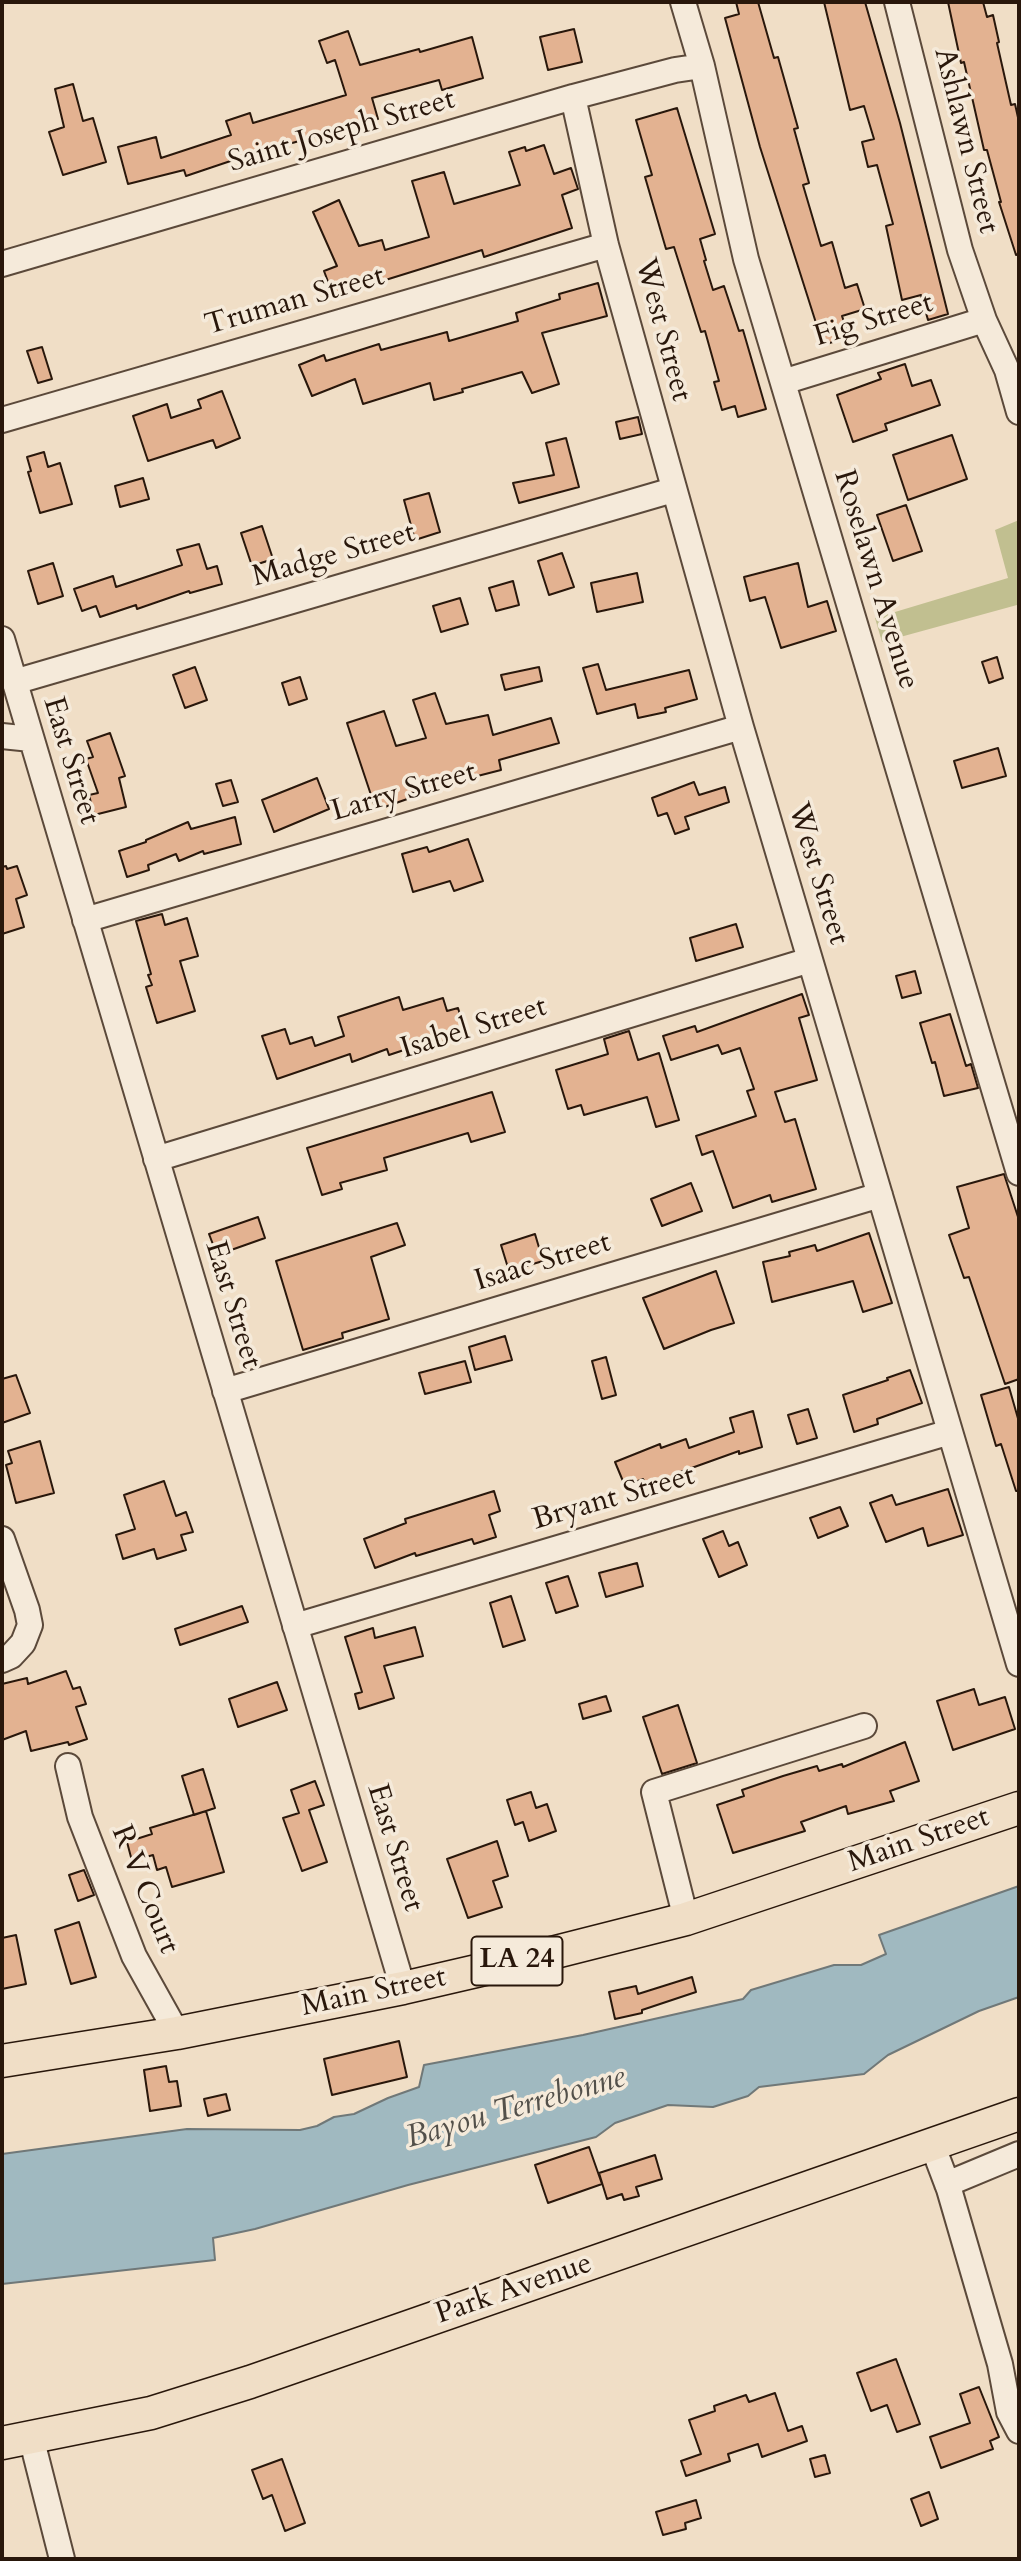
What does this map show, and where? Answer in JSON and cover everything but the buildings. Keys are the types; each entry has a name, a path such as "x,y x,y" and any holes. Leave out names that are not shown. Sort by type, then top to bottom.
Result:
{"main road":[{"name":"Main Street","path":"2,2061 177,2033 403,1988 686,1919 1019,1808"},
{"name":"Park Avenue","path":"16,2440 151,2413 250,2382 1019,2114"}],"street":[{"name":"Roselawn Avenue","path":"683,2 702,66 746,259 1019,1173"},
{"name":"Ashlawn Street","path":"897,2 960,250 984,320 1007,370 1019,412"},
{"name":"Saint Joseph Street","path":"2,264 573,97 702,66"},
{"name":"West Street","path":"573,97 606,245 673,490 1019,1664"},
{"name":"Truman Street","path":"2,420 606,245"},
{"name":"Fig Street","path":"783,382 984,320"},
{"name":"Madge Street","path":"13,682 673,490"},
{"name":"East Street","path":"2,639 403,1988"},
{"name":"Larry Street","path":"85,920 741,727"},
{"path":"2,736 31,739"},
{"name":"Isabel Street","path":"156,1159 810,960"},
{"name":"Isaac Street","path":"225,1391 880,1195"},
{"name":"Bryant Street","path":"295,1626 950,1432"},
{"path":"2,1539 30,1625 23,1643 11,1656 2,1660"},
{"path":"686,1919 654,1792 864,1726"},
{"name":"R V Court","path":"68,1766 80,1817 134,1956 177,2033"},
{"path":"932,2144 947,2184 1000,2364 1009,2413 1019,2431"},
{"path":"947,2184 1019,2154"},
{"path":"16,2440 62,2559"}],"shaded area":[{"path":"1019,520 1019,610 1017,605 882,642 875,618 1008,578 995,530"}],"water":[{"name":"Bayou Terrebonne","path":"1019,1886 1019,1997 979,2011 888,2055 864,2074 759,2087 748,2096 713,2107 668,2105 615,2123 596,2137 213,2238 215,2260 2,2284 2,2154 187,2129 300,2130 317,2126 334,2117 354,2114 419,2087 424,2065 583,2035 743,1999 751,1990 834,1965 861,1965 886,1954 879,1935"}]}
